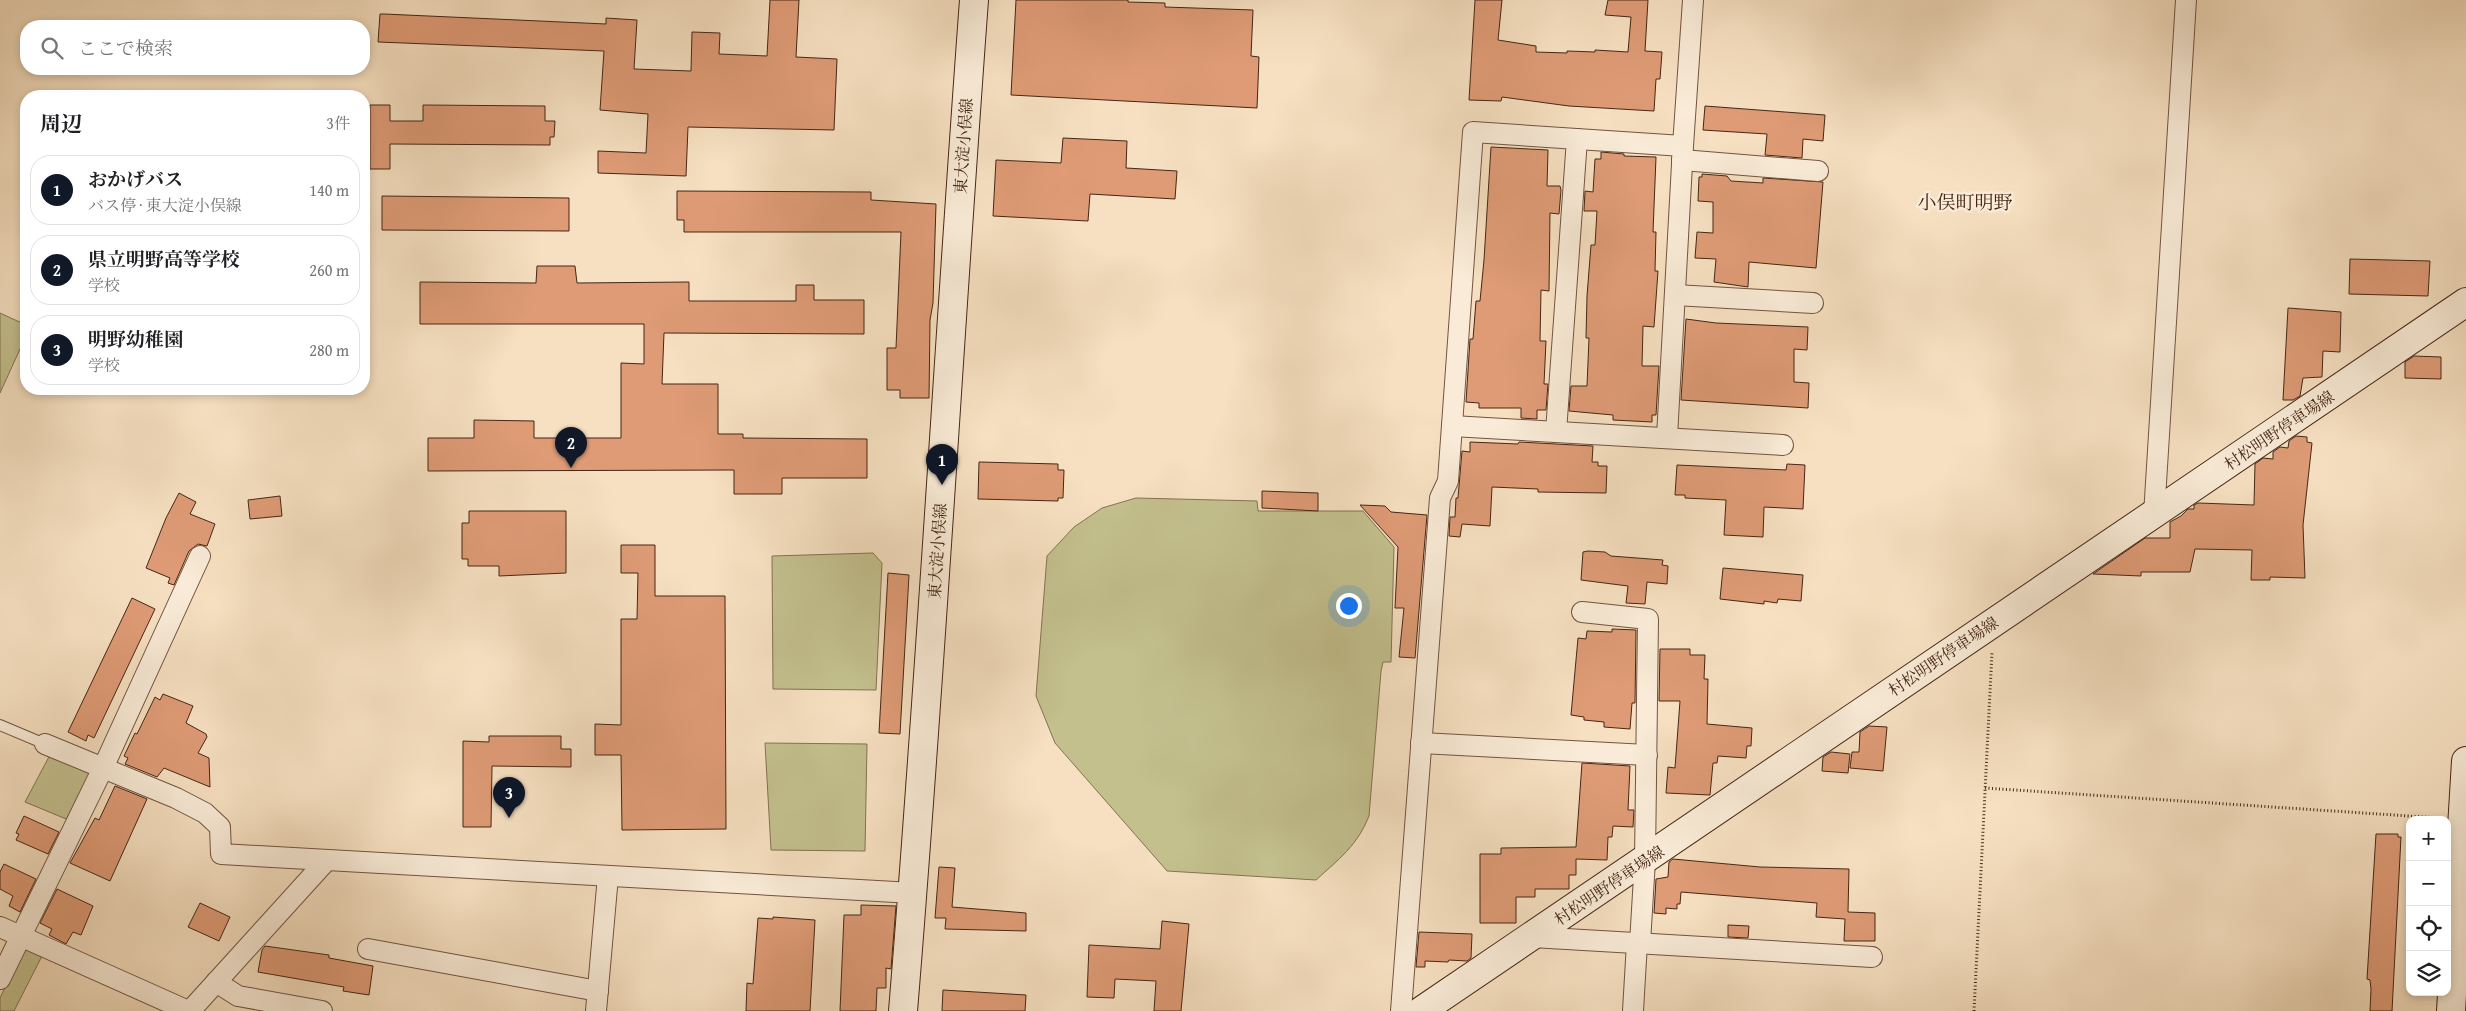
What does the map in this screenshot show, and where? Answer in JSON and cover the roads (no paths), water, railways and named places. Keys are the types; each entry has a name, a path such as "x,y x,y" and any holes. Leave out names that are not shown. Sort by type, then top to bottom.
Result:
{"main road":[{"name":"東大淀小俣線","path":"903,1011 913,893 974,0"},
{"name":"村松明野停車場線","path":"1421,1011 2466,302"},
{"path":"2451,1011 2466,761"}],"street":[{"path":"1667,437 1693,0"},
{"path":"2154,515 2186,0"},
{"path":"1401,1011 1440,498 1448,481 1473,132 1577,139 1818,171"},
{"path":"1556,432 1577,139"},
{"path":"1675,295 1813,303"},
{"path":"1452,426 1667,437 1782,446"},
{"path":"0,979 103,768 200,556"},
{"path":"1582,612 1648,619 1646,860 1633,1011"},
{"path":"1421,743 1647,755"},
{"path":"45,744 176,798 205,813 220,827 221,854 913,893"},
{"path":"0,927 189,1011 326,861"},
{"path":"596,1011 608,876"},
{"path":"1532,936 1872,957"},
{"path":"368,949 598,991"},
{"path":"216,982 238,996 322,1011"}],"lane":[{"path":"0,725 45,744"}],"place":[{"name":"県立明野高等学校","path":"571,468"},
{"name":"おかげバス","path":"942,485"},
{"name":"明野幼稚園","path":"509,818"}],"district":[{"name":"小俣町明野","path":"1965,202"}]}
